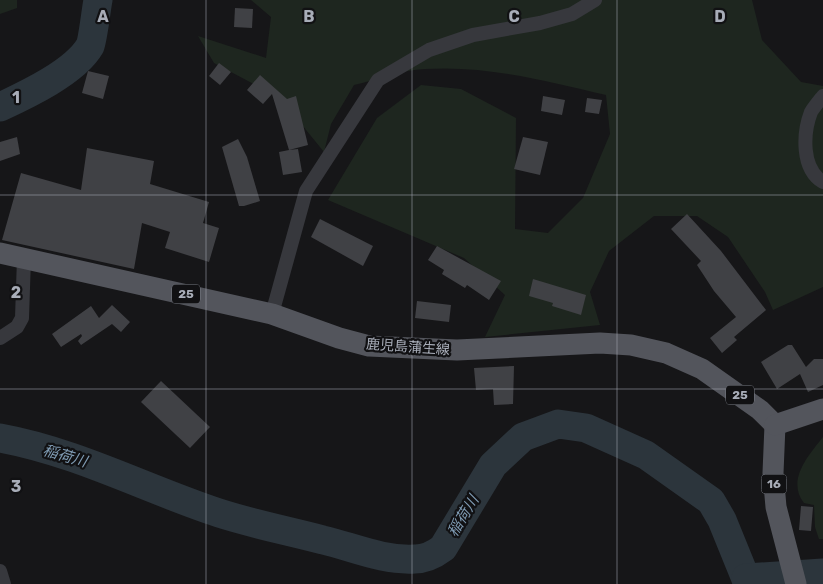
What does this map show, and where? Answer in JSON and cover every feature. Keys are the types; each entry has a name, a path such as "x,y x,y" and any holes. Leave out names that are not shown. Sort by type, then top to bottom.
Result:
{"main road":[{"name":"鹿児島蒲生線","path":"0,253 272,314 338,338 369,346 395,349 457,350 600,343 631,345 666,353 702,370 760,410 774,425"},
{"path":"774,425 823,409"},
{"name":"16","path":"774,425 773,474 776,507 796,584"}],"street":[{"path":"272,314 306,191 378,80 429,50 474,35 540,23 572,14 595,0"},
{"path":"823,96 812,112 806,139 806,158 814,177 823,182"},
{"path":"0,338 17,327 22,318 24,258"},
{"path":"0,571 4,584"}],"shaded area":[{"path":"0,0 17,0 17,8 0,14"},
{"path":"251,0 752,0 762,40 801,82 823,86 823,287 773,310 765,292 728,237 697,216 654,216 609,251 590,292 600,325 485,337 505,295 464,258 328,200 377,118 421,85 461,89 516,118 515,229 548,233 583,198 610,134 606,95 516,75 471,69 448,68 407,71 354,85 331,124 324,152 280,98 214,63 198,36 266,58 271,17"},
{"path":"823,437 823,539 819,539 815,527 814,505 804,503 797,486 801,468"}],"building":[{"path":"235,8 253,9 252,28 234,27"},
{"path":"219,63 231,72 220,85 209,76"},
{"path":"88,71 109,76 103,99 82,93"},
{"path":"260,75 287,99 296,96 308,145 289,150 272,94 263,104 247,90"},
{"path":"543,96 565,100 562,115 541,111"},
{"path":"587,98 602,100 599,114 585,112"},
{"path":"17,137 20,154 0,161 0,142"},
{"path":"523,137 548,142 540,175 514,169"},
{"path":"238,139 247,157 260,201 244,206 239,206 222,147"},
{"path":"87,148 154,161 150,184 209,202 203,223 219,228 209,262 165,248 170,232 142,223 134,269 2,240 21,173 81,190"},
{"path":"298,149 302,172 283,175 279,152"},
{"path":"687,214 721,251 766,310 734,337 737,340 722,353 710,338 736,317 714,291 697,265 701,261 671,229"},
{"path":"320,219 373,246 363,266 311,237"},
{"path":"437,246 501,281 489,300 467,285 465,288 442,274 444,270 428,260"},
{"path":"533,279 586,295 581,315 552,306 553,303 529,296"},
{"path":"417,301 451,305 449,322 415,318"},
{"path":"112,305 130,322 121,332 112,324 81,345 78,341 82,336 81,334 61,347 52,334 91,306 99,318"},
{"path":"788,345 792,345 806,367 814,359 823,359 823,385 808,392 800,374 777,389 761,362"},
{"path":"514,366 513,404 494,405 493,389 476,390 474,368"},
{"path":"161,381 210,427 190,448 141,402"},
{"path":"801,506 813,507 811,531 799,530"}],"waterway":[{"path":"0,107 49,82 62,74 83,56 90,46 98,0"},
{"name":"稲荷川","path":"0,438 56,452 232,517 380,556 415,559 430,556 443,548 493,465 523,437 558,424 586,428 646,455 711,501 722,520 748,584"},
{"name":"稲荷川","path":"746,578 823,573"}]}
